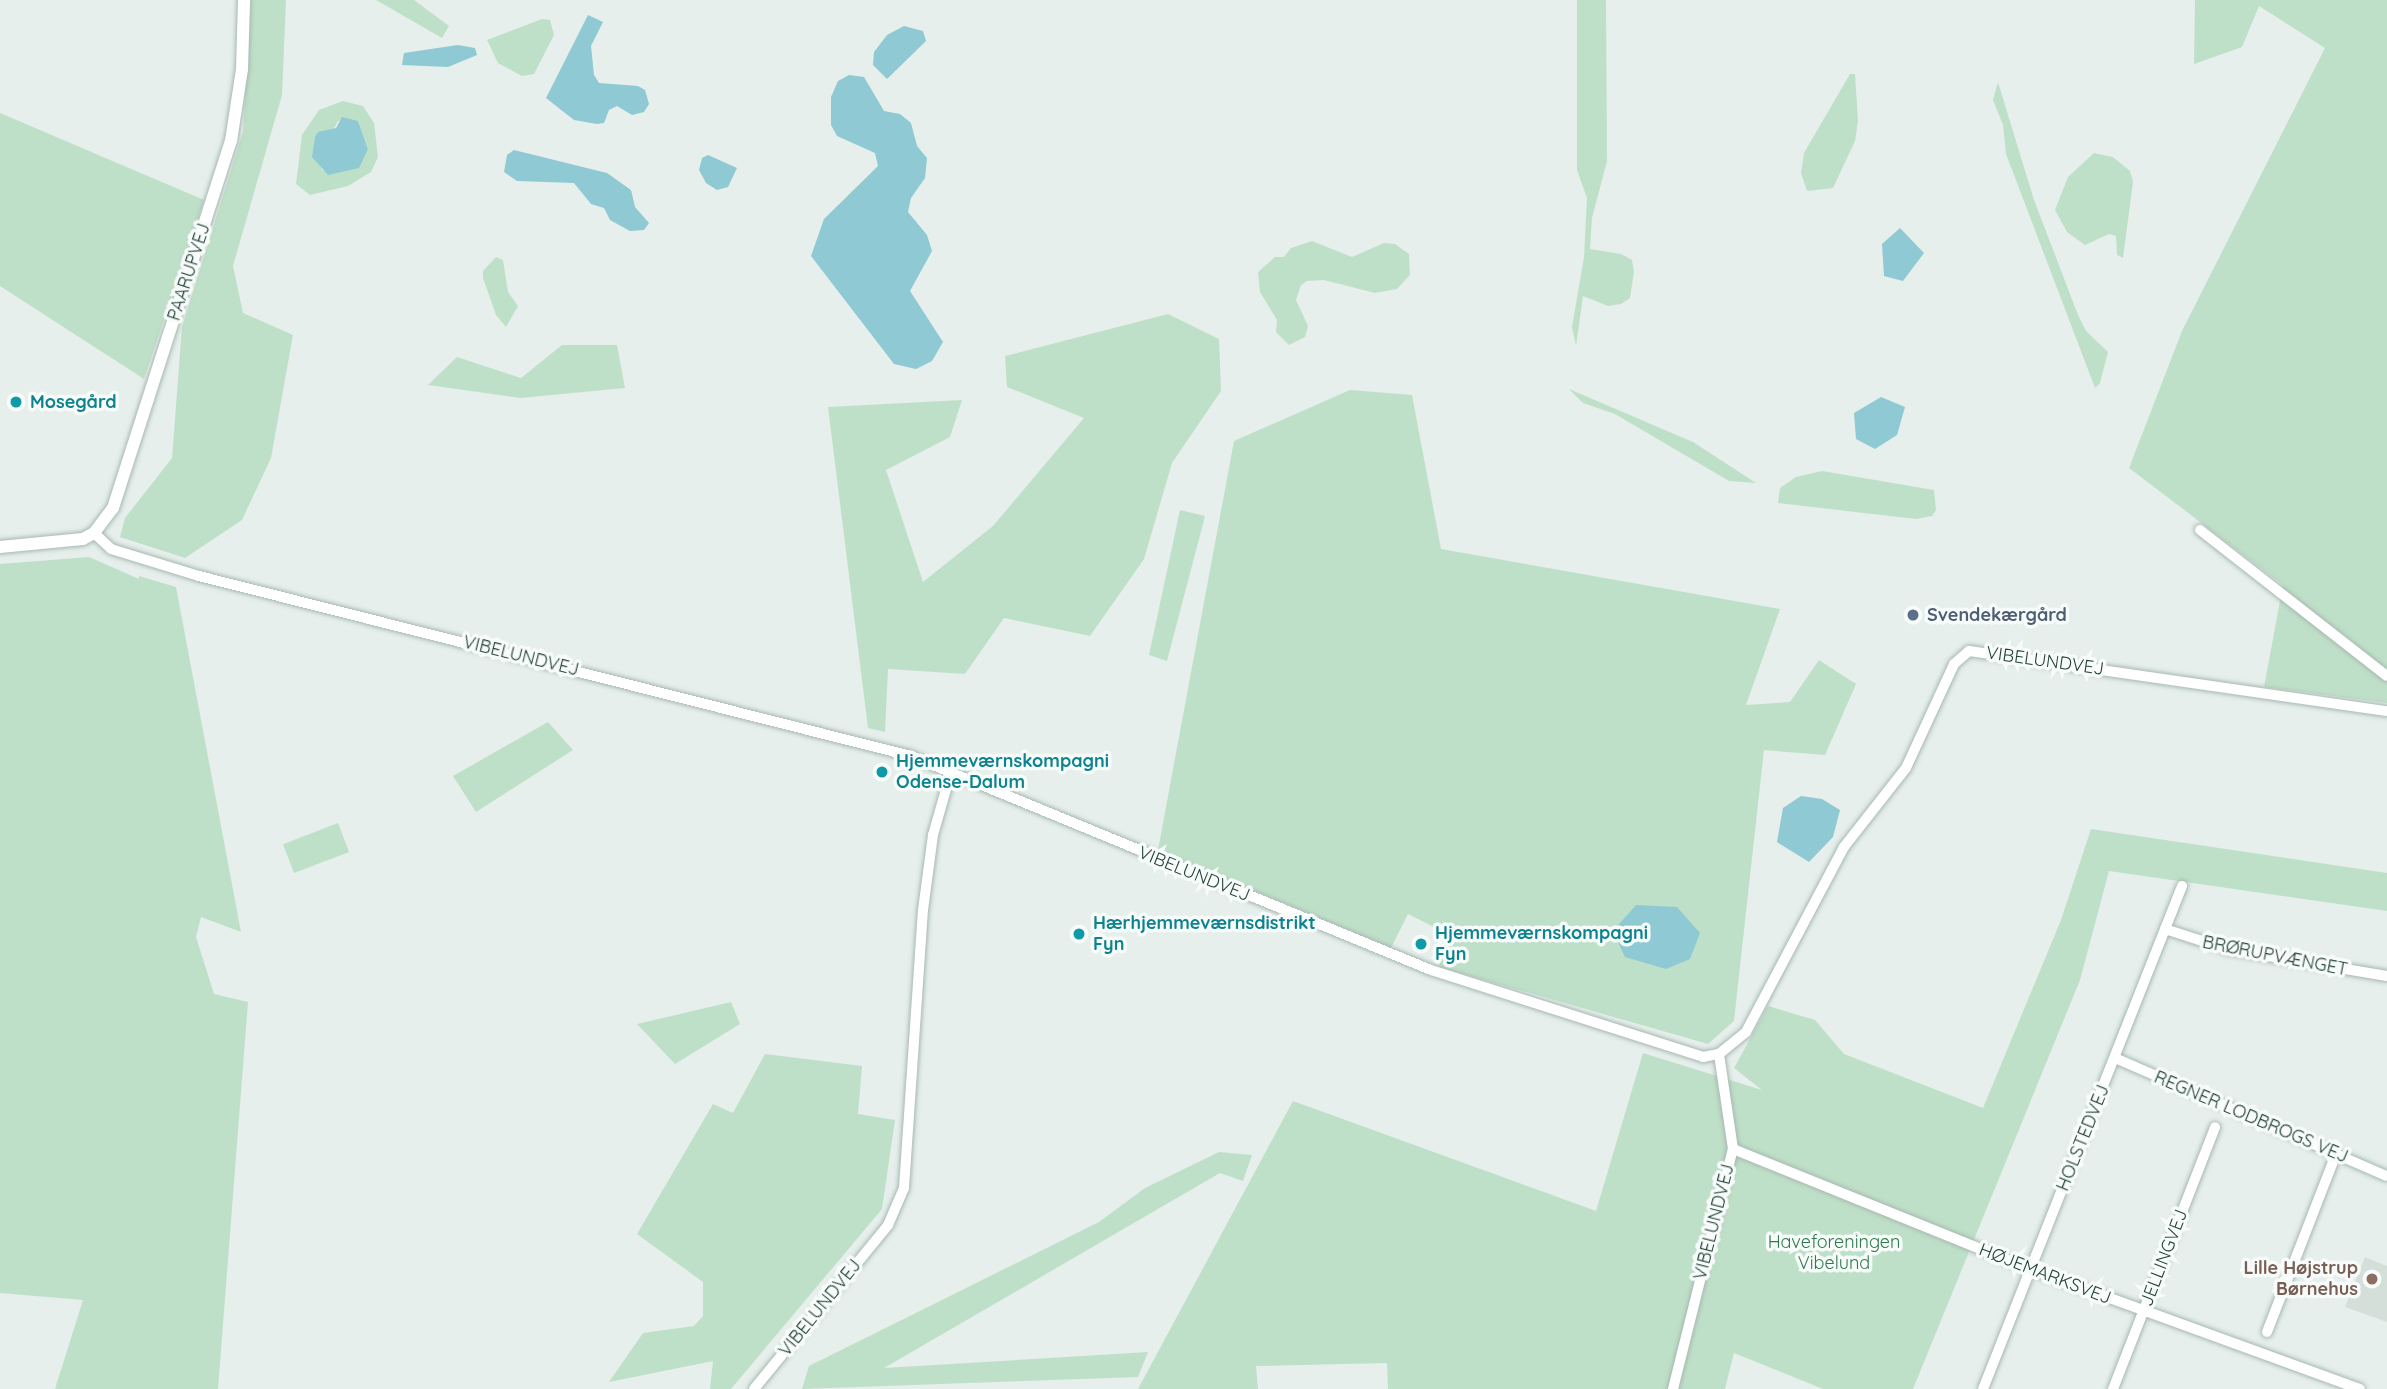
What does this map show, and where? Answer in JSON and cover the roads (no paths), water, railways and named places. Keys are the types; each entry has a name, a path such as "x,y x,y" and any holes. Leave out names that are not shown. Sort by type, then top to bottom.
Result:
{"street":[{"name":"PAARUPVEJ","path":"94,533 113,508 231,141 242,69 244,0"},
{"path":"2200,530 2387,676"},
{"path":"0,547 66,542 94,533"},
{"name":"VIBELUNDVEJ","path":"94,533 111,549 199,576 852,738 951,772 1444,975 1684,1054 1719,1054 1746,1032 1844,847 1906,768 1954,664 1969,651 2387,711"},
{"name":"VIBELUNDVEJ","path":"754,1389 888,1225 904,1188 923,910 933,835 951,772"},
{"name":"HOLSTEDVEJ","path":"1983,1389 2182,886"},
{"name":"BRØRUPVÆNGET","path":"2165,929 2227,949 2387,976"},
{"name":"VIBELUNDVEJ","path":"1673,1389 1733,1149 1719,1054"},
{"name":"REGNER LODBROGS VEJ","path":"2115,1058 2387,1175"},
{"name":"JELLINGVEJ","path":"2113,1389 2215,1127"},
{"name":"HØJEMARKSVEJ","path":"1733,1149 2030,1269 2360,1389"},
{"path":"2267,1332 2336,1154"}],"water":[{"path":"588,15 603,22 591,46 594,75 599,83 638,86 645,90 649,104 644,112 632,115 617,106 609,110 604,123 597,124 574,120 546,98"},
{"path":"904,26 923,31 926,41 887,79 873,65 874,52 887,35"},
{"path":"458,45 475,48 477,55 448,67 402,65 404,53"},
{"path":"849,75 864,77 884,111 900,114 911,123 917,146 927,158 925,178 911,198 908,212 927,235 932,251 910,291 943,342 932,361 916,369 894,364 811,256 824,219 878,166 875,153 837,136 831,125 831,97 838,81"},
{"path":"342,117 358,121 368,149 359,168 328,175 312,157 315,137 318,132 336,128"},
{"path":"514,150 607,173 631,190 635,207 649,223 644,230 630,231 610,220 604,208 591,204 574,183 517,181 504,172 507,155"},
{"path":"708,155 737,168 728,187 717,190 706,183 699,170 702,158"},
{"path":"1900,228 1924,253 1903,281 1884,276 1882,244"},
{"path":"1881,397 1905,407 1897,435 1875,449 1856,439 1854,413"},
{"path":"1801,796 1822,799 1840,810 1833,837 1809,862 1777,842 1783,808"},
{"path":"1636,905 1677,907 1700,933 1690,959 1666,969 1625,957 1613,931"}],"place":[{"name":"Mosegård","path":"16,402"},
{"name":"Svendekærgård","path":"1913,615"},
{"name":"Hjemmeværnskompagni Odense-Dalum","path":"882,772"},
{"name":"Hærhjemmeværnsdistrikt Fyn","path":"1079,934"},
{"name":"Hjemmeværnskompagni Fyn","path":"1421,944"},
{"name":"Lille Højstrup Børnehus","path":"2372,1279"}],"park label":[{"name":"Haveforeningen Vibelund","path":"1834,1253"}]}
